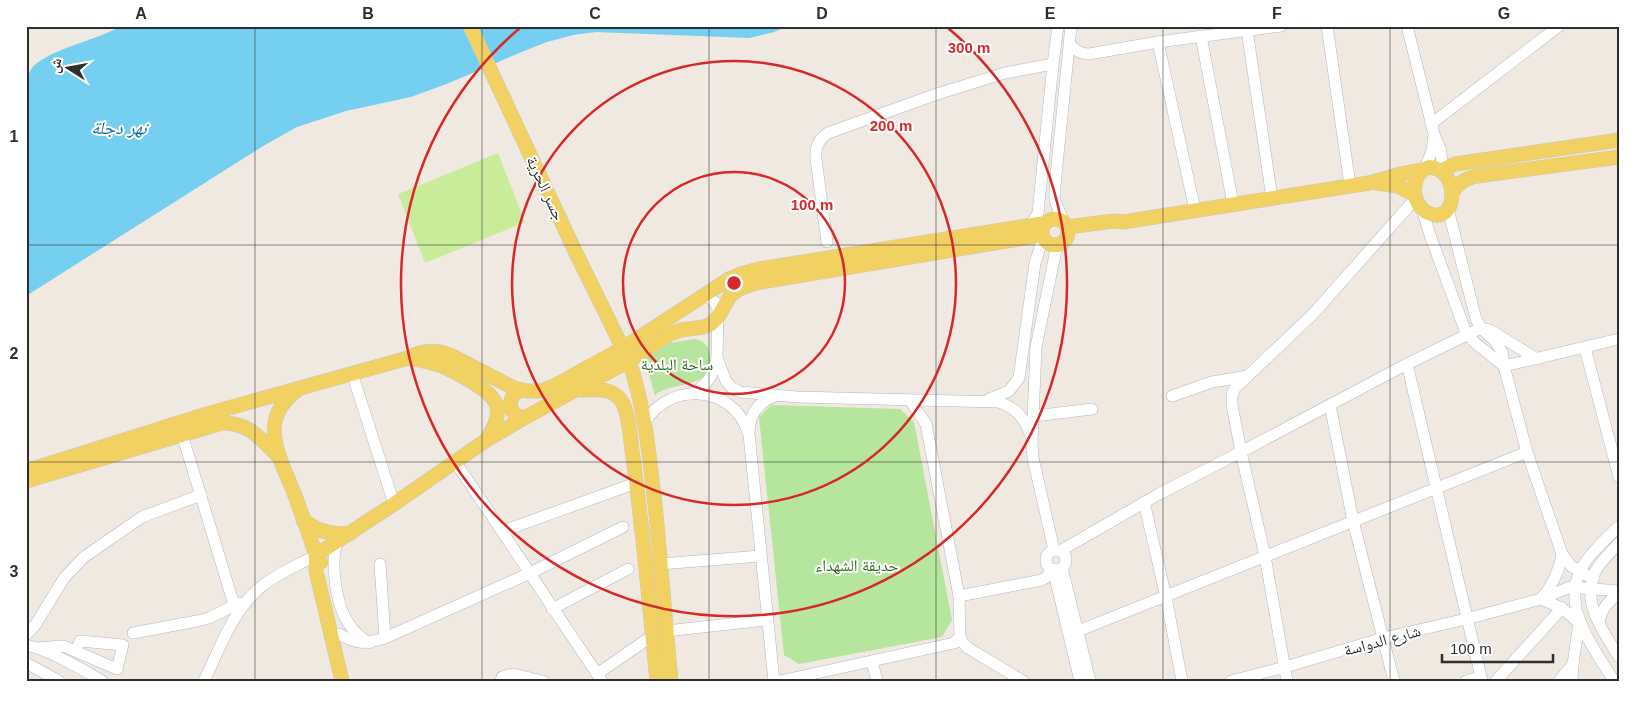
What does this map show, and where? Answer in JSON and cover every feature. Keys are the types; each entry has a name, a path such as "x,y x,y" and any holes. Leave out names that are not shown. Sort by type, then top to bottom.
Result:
{"main road":[{"name":"جسر الحرية","path":"470,26 575,251 625,364 636,404 644,416"},
{"path":"1442,170 1455,164 1619,140"},
{"path":"1369,183 1398,186 1418,201 1426,212 1436,216 1448,209 1452,194 1457,185 1465,179 1619,157"},
{"path":"1043,232 1047,243 1064,232 1115,226 1123,222 1369,183 1429,167 1436,167 1442,170 1448,179 1452,194"},
{"path":"1418,201 1416,181 1418,175 1424,169"},
{"path":"316,555 485,441 524,418 625,364 670,334 711,324 718,317 730,296 740,288 750,284 1043,232 1054,218 1064,232"},
{"path":"26,470 209,420 301,387 428,351 443,352 501,382 521,390 548,389 619,350 729,279 753,270 1024,226 1043,232"},
{"path":"408,358 433,362 447,367 490,393 496,405 497,418 496,424 485,441"},
{"path":"301,387 286,400 276,418 274,437 278,457 316,555 324,568 351,681"},
{"path":"521,390 516,392 510,399 510,408 516,415 524,418"},
{"path":"578,390 605,390 614,394 622,401 626,410 636,482 657,681"},
{"path":"644,416 671,681"},
{"path":"26,481 182,434 209,420 229,422 243,426 256,434 278,457"},
{"path":"303,520 326,532 338,534 351,533"},
{"path":"316,555 316,571 342,681"}],"street":[{"path":"1024,226 1032,223 1038,213 1058,26"},
{"path":"959,596 1042,580 1055,568 1064,566 1066,559 1057,550 1033,458 1032,443 1036,347 1064,232 1054,195 1057,148 1071,26"},
{"path":"1069,43 1076,50 1090,54 1158,42 1281,26"},
{"path":"1327,26 1350,185"},
{"path":"1407,26 1432,129 1441,151 1442,170"},
{"path":"1432,129 1559,26"},
{"path":"1247,30 1272,198"},
{"path":"1201,36 1233,204"},
{"path":"1158,42 1195,210"},
{"path":"1066,75 1075,64 1090,54"},
{"path":"826,242 816,159 816,150 820,139 828,134 937,94 1005,73 1053,64"},
{"path":"1424,169 1432,151 1432,129"},
{"path":"1045,147 1057,148"},
{"path":"1287,681 1265,556 1232,405 1232,394 1235,388 1313,314 1418,201 1467,334 1504,366"},
{"path":"1448,209 1476,319 1481,328 1499,347 1504,359 1504,366 1527,452 1562,554 1567,563 1592,584"},
{"path":"982,400 994,398 1009,391 1019,378 1035,262 1043,232"},
{"path":"644,416 668,400 697,391 713,374 717,358 718,309 714,302 705,295"},
{"path":"1090,681 1078,631 1055,568 1047,564 1046,558 1049,553 1407,364 1481,328 1490,330 1537,359"},
{"path":"1504,366 1619,339"},
{"path":"1585,348 1619,477"},
{"path":"717,358 726,381 736,390 744,393 776,396 910,400 982,400 1003,403 1015,410 1028,427 1032,443"},
{"path":"1407,364 1481,679 1466,681"},
{"path":"352,373 394,504"},
{"path":"1172,396 1212,382 1248,376"},
{"path":"689,395 709,395 727,402 741,416 749,434"},
{"path":"774,681 749,426 754,413 763,402 776,396"},
{"path":"910,400 926,424 959,596 960,637 962,644 1023,681"},
{"path":"1330,405 1353,521 1394,681"},
{"path":"1034,416 1092,409"},
{"path":"182,434 234,605"},
{"path":"1078,631 1527,452"},
{"path":"455,462 503,530 552,609 599,678 652,636"},
{"path":"503,530 636,482"},
{"path":"26,635 36,624 64,578 84,557 142,517 200,495"},
{"path":"1144,502 1166,596 1182,681"},
{"path":"1572,681 1579,622 1576,587 1580,573 1586,561 1619,526"},
{"path":"339,634 355,642 368,643 385,638 530,573 623,527"},
{"path":"337,542 333,564 342,611 352,629 368,643"},
{"path":"1619,543 1602,562 1592,584 1592,606 1599,623 1619,657"},
{"path":"1562,554 1558,574 1541,599 1562,608 1579,622 1614,681"},
{"path":"134,633 209,618 250,597 270,580 316,555"},
{"path":"660,564 761,556"},
{"path":"380,564 385,638"},
{"path":"552,609 628,568"},
{"path":"1055,568 1080,681"},
{"name":"شارع الدواسة","path":"1231,681 1384,638 1541,599 1566,589 1592,584 1619,592"},
{"path":"1599,623 1602,610 1619,592"},
{"path":"204,681 235,619 250,597"},
{"path":"1496,681 1562,608"},
{"path":"666,631 767,620"},
{"path":"780,681 954,643 960,637"},
{"path":"32,646 63,646 76,651"},
{"path":"32,646 67,661 102,681"},
{"path":"872,661 877,681"},
{"path":"26,662 59,681"},
{"path":"1559,681 1573,664"},
{"path":"501,681 502,677 513,674 543,681"}],"green space":[{"path":"498,153 525,222 425,263 398,194"},
{"name":"ساحة البلدية","path":"695,339 704,343 708,348 710,364 707,373 691,383 661,391 655,396 642,350 663,344"},
{"name":"حديقة الشهداء","path":"771,405 900,409 914,422 952,620 942,637 799,664 784,655 759,417"}],"water":[{"name":"نهر دجلة","path":"121,26 788,26 774,32 749,38 596,32 573,35 547,42 411,97 346,111 297,127 263,146 26,296 26,84 29,75 35,65 46,57"}]}
